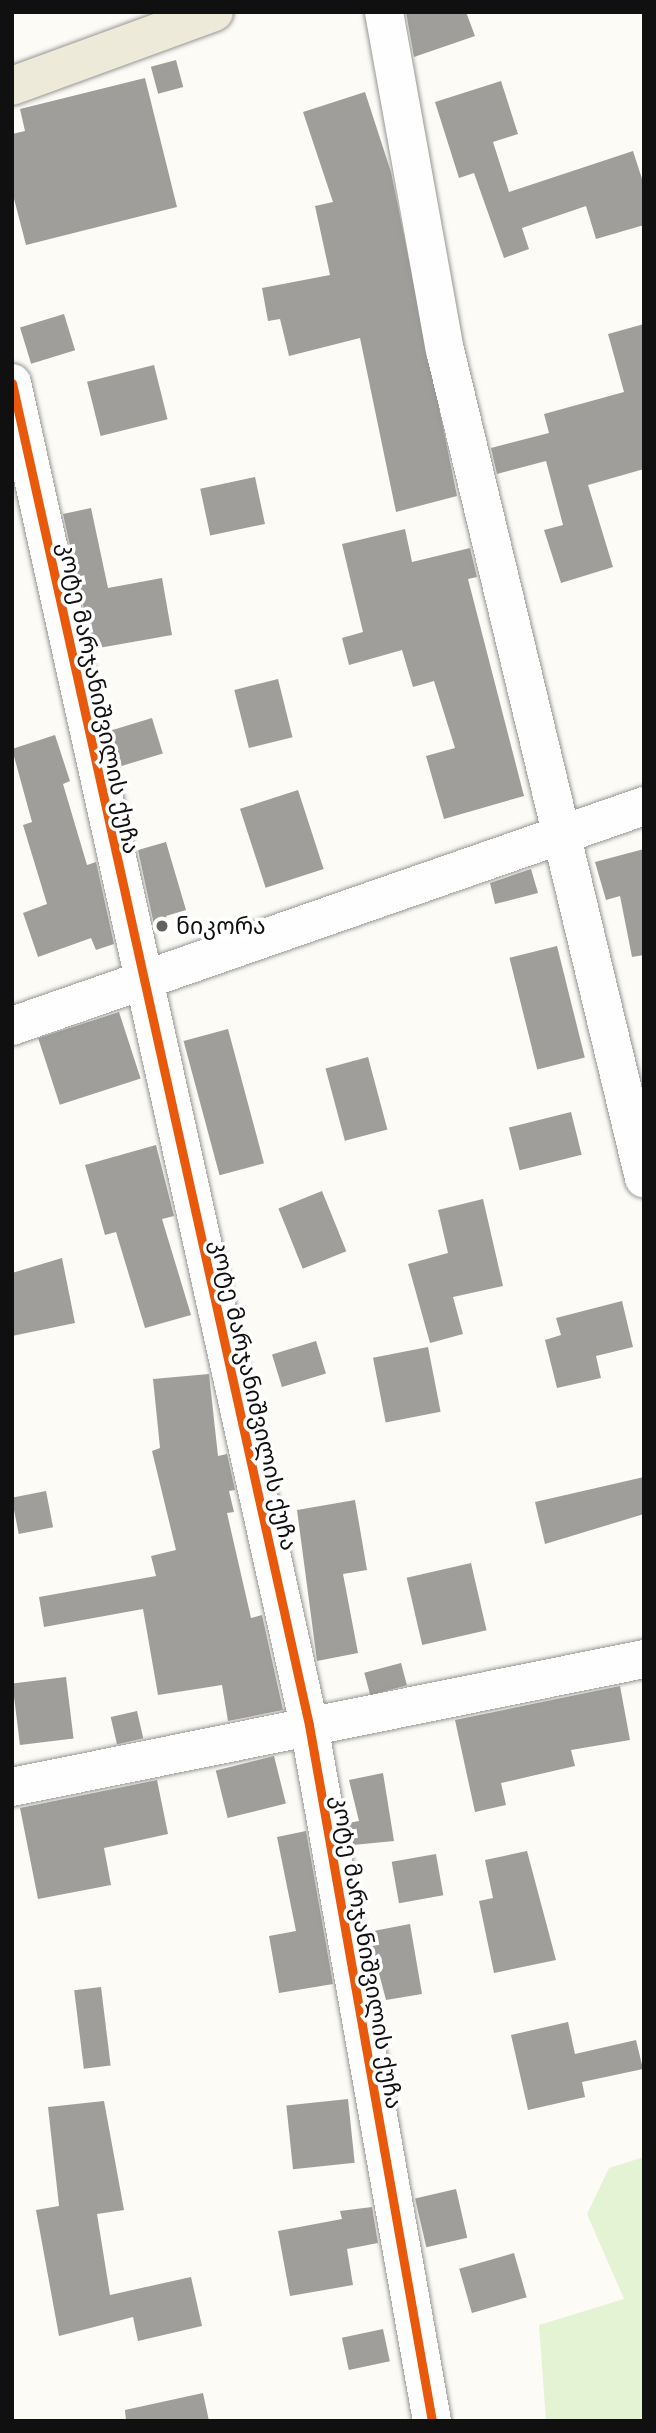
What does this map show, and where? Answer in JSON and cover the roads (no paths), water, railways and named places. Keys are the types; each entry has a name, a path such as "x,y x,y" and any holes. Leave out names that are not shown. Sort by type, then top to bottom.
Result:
{"main road":[{"path":"12,86 214,12"}],"street":[{"path":"384,12 445,350 565,835 644,1178"},
{"name":"კოტე მარჯანიშვილის ქუჩა","path":"12,383 140,979 309,1725 432,2421"},
{"path":"12,1026 140,979 644,806"},
{"path":"12,1787 644,1659"}],"place":[{"name":"ნიკორა","path":"162,926"}]}
